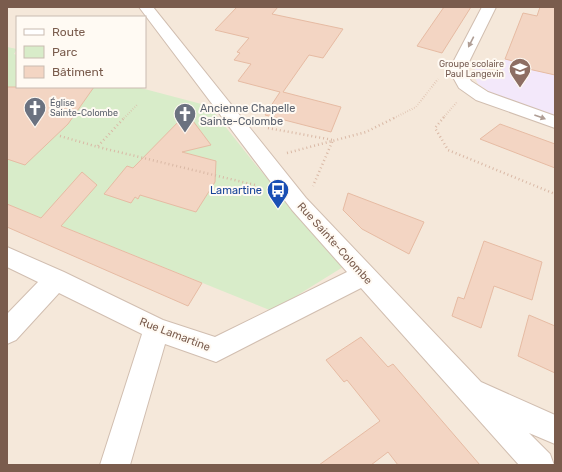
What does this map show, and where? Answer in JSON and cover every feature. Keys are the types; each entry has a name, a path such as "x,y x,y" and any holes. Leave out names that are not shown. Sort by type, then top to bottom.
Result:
{"street":[{"name":"Rue Sainte-Colombe","path":"146,7 303,208 539,465"},
{"path":"489,7 457,70 465,84 482,96 555,122"},
{"name":"Rue Lamartine","path":"7,256 156,329 216,350 364,275"},
{"path":"7,332 56,279"},
{"path":"115,465 156,329"},
{"path":"473,392 555,430"}],"path":[{"path":"265,161 333,140 366,132 416,107 440,77 457,70"},
{"path":"469,87 435,128 448,150 555,194"},
{"path":"98,147 138,104"},
{"path":"235,122 333,140"},
{"path":"60,136 98,147 262,187"},
{"path":"303,208 333,140"}],"shaded area":[{"path":"7,7 555,7 555,465 7,465"},
{"name":"Groupe scolaire Paul Langevin","path":"505,59 525,64 524,68 555,75 555,117 494,95 478,84 473,74 476,67 500,73"}],"green space":[{"path":"7,47 16,49 14,54 16,55 16,88 141,88 209,106 255,164 343,267 272,311 7,204"}],"building":[{"path":"237,7 278,7 272,14 343,29 323,58 309,55 283,92 341,107 331,132 265,115 280,92 238,81 251,64 234,60 240,53 237,52 249,38 215,30"},
{"path":"444,7 471,7 442,53 417,46"},
{"path":"540,7 555,7 555,75 524,68 525,64 505,59 523,13 537,16"},
{"name":"Église Sainte-Colombe","path":"7,87 93,88 68,124 25,165 7,159"},
{"path":"187,113 211,145 182,152 216,161 215,182 196,212 140,195 138,199 135,197 131,203 104,194 127,166 133,168"},
{"path":"500,124 555,144 555,168 480,139"},
{"path":"82,172 97,185 61,226 202,283 188,306 7,227 7,204 41,218"},
{"path":"348,193 424,222 409,254 362,229 343,210"},
{"path":"484,241 542,262 532,300 494,286 481,328 452,316 458,297 464,299"},
{"path":"529,315 555,326 555,373 518,356"},
{"path":"361,337 388,367 393,364 480,465 398,465 388,452 371,465 319,465 380,421 347,380 344,382 326,360"}],"place":[{"name":"Groupe scolaire Paul Langevin","path":"520,88"},
{"name":"Église Sainte-Colombe","path":"35,128"},
{"name":"Ancienne Chapelle Sainte-Colombe","path":"185,134"},
{"name":"Lamartine","path":"278,210"}]}
